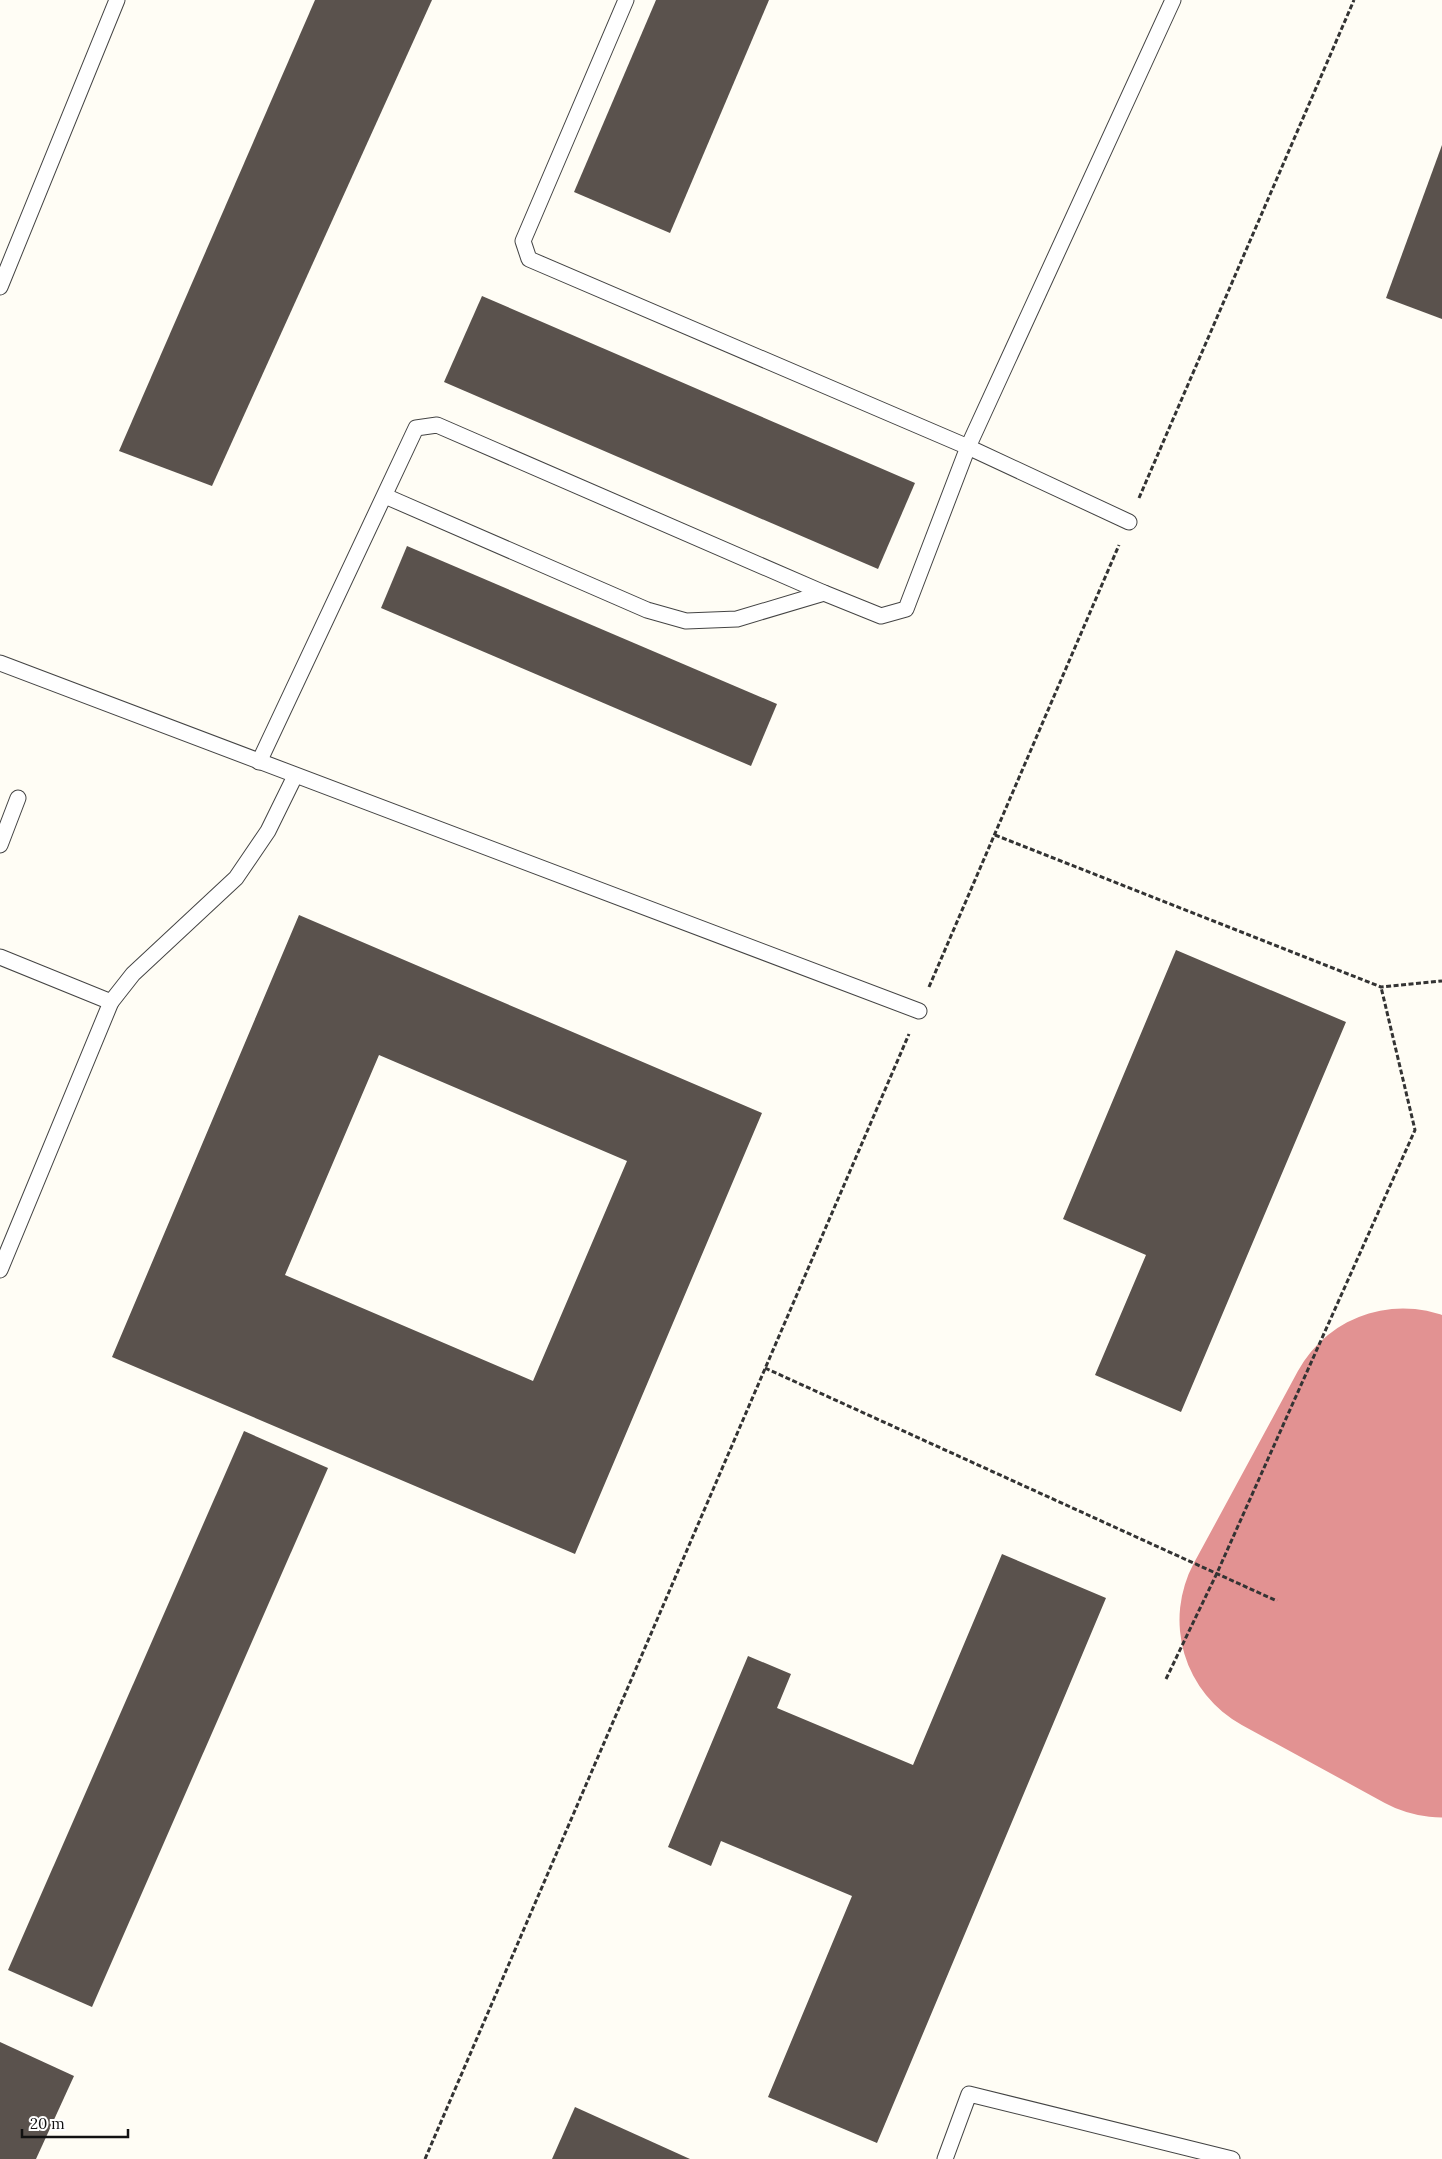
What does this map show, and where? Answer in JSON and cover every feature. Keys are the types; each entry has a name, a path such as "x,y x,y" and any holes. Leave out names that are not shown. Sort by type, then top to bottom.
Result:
{"lane":[{"path":"0,287 117,0"},
{"path":"626,0 523,241 529,259 968,447 1129,522"},
{"path":"259,762 416,428 436,425 881,616 906,609 968,447 1173,0"},
{"path":"385,496 647,610 686,620 737,619 824,593"},
{"path":"0,663 919,1011"},
{"path":"0,1270 111,1002 133,974 236,878 268,831 295,776"},
{"path":"0,845 18,798"},
{"path":"0,957 111,1002"},
{"path":"945,2159 969,2094 1232,2159"}],"path":[{"path":"425,2159 1354,0"},
{"path":"994,835 1381,987 1442,981"},
{"path":"1166,1679 1217,1573 1415,1130 1381,987"},
{"path":"765,1368 1277,1601"}],"building":[{"path":"315,0 432,0 212,486 119,451"},
{"path":"656,0 769,0 670,233 574,192"},
{"path":"1442,145 1442,319 1386,298"},
{"path":"482,296 915,483 878,569 444,382"},
{"path":"407,546 777,704 751,766 381,608"},
{"path":"299,915 762,1113 575,1554 112,1357","holes":["379,1055 627,1161 533,1381 285,1275"]},
{"path":"1176,950 1346,1022 1181,1412 1095,1375 1146,1255 1063,1219"},
{"path":"244,1431 328,1468 92,2007 8,1970"},
{"path":"1002,1554 1106,1598 877,2143 768,2097 852,1896 721,1841 711,1866 668,1847 748,1656 791,1674 777,1708 913,1765"},
{"path":"0,2042 74,2076 36,2159 0,2159"},
{"path":"575,2107 690,2159 552,2159"}],"runway":[{"path":"1442,1449 1403,1428 1299,1620 1442,1698"}]}
